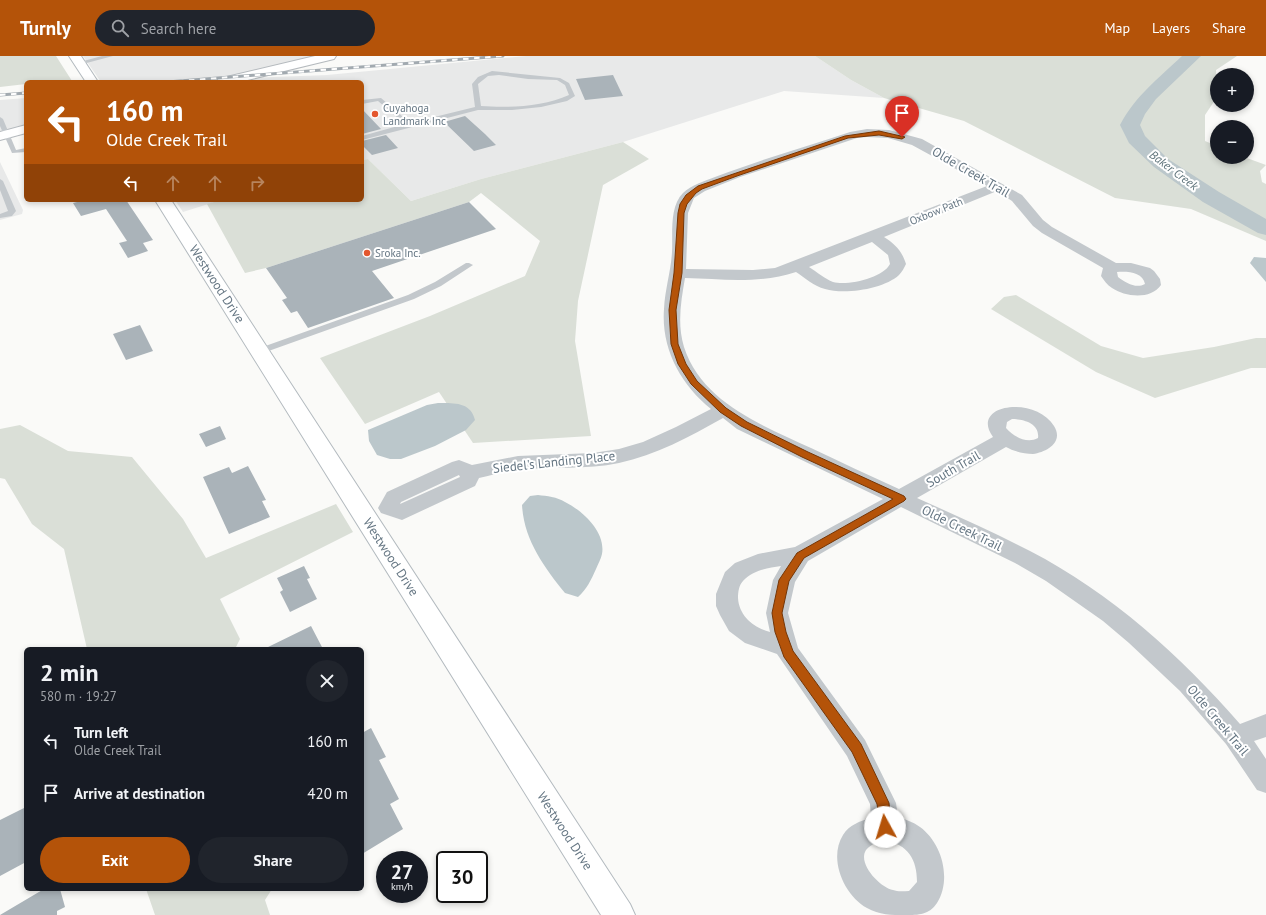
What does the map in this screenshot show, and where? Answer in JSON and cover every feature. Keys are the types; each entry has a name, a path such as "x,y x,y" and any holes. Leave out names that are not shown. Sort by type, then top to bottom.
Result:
{"street":[{"path":"231,80 330,56"},
{"path":"77,59 91,80"},
{"path":"3,135 24,130"},
{"name":"Olde Creek Trail","path":"1114,268 1047,230 1038,223 1016,198 998,186 917,142 889,134 867,133 847,137 735,174 700,188 688,196 681,213 678,273 672,310 674,344 682,364 694,383 723,410 744,424 1042,567 1116,618 1146,643 1193,688 1236,737 1266,780"},
{"name":"Oxbow Path","path":"678,273 753,275 777,273 998,186"},
{"name":"Westwood Drive","path":"164,202 619,915"},
{"path":"798,266 822,283 835,287 849,287 879,281 894,272 898,268 898,262 896,256 889,247 873,236"},
{"name":"Siedel's Landing Place","path":"366,518 388,508 394,497 459,467 471,472 518,463 593,460 619,456 650,447 683,432 723,410"},
{"name":"South Trail","path":"800,556 1005,439"},
{"path":"800,556 784,580 777,613 785,645 788,654 856,748 882,803 885,827"},
{"path":"785,645 772,644 753,636 740,628 731,615 726,604 728,590 735,574 755,563 800,556"},
{"path":"1236,737 1266,725"}],"lane":[{"path":"77,59 110,56"},
{"path":"364,137 478,108 503,109 558,101 572,96 567,84 558,79 526,77 509,73 490,74 481,77 475,84 478,108"},
{"path":"364,102 379,99 404,119 409,125"},
{"path":"0,119 3,135 14,152 24,150"},
{"path":"0,182 12,211 9,214 0,216"},
{"path":"260,351 411,297 438,284 469,264"}],"shaded area":[{"path":"0,56 56,56 71,80 24,80 24,84 0,87"},
{"path":"83,56 321,56 215,80 100,80"},
{"path":"526,56 815,56 851,80 884,98 784,91 623,142 481,179 411,201 368,159 364,160 364,80 242,80 250,78 327,75"},
{"path":"815,56 1237,56 1219,68 1210,68 1210,108 1205,115 1205,141 1210,143 1210,164 1254,164 1254,161 1266,165 1260,171 1262,182 1266,184 1266,241 1191,209 1115,198 964,121 884,98 851,80"},
{"path":"24,98 24,126 0,132 0,100"},
{"path":"623,142 649,159 603,185 578,301 575,341 591,436 473,443 439,392 365,424 320,358 430,316 525,276 540,241 481,193 469,202 266,268 245,273 207,204 214,202 364,202 364,160 368,159 411,201 481,179"},
{"path":"0,162 23,210 22,214 0,220"},
{"path":"176,202 215,202 183,212"},
{"path":"1254,257 1266,258 1266,282 1250,263"},
{"path":"1016,295 1101,346 1143,358 1214,347 1256,338 1266,338 1266,368 1251,368 1155,398 1096,372 991,309 1004,297"},
{"path":"450,403 466,407 473,414 475,420 466,430 435,446 401,459 390,459 377,455 369,441 368,430 427,405"},
{"path":"20,425 68,451 132,457 183,519 206,558 336,504 353,532 220,599 240,639 236,647 87,647 64,549 32,524 5,479 0,478 0,429"},
{"path":"538,495 562,500 586,517 597,530 602,546 601,558 584,591 578,597 565,593 543,563 531,541 524,518 522,505 530,496"},
{"path":"147,891 271,891 265,900 270,915 155,915"}],"building":[{"path":"613,75 623,96 585,100 576,79"},
{"path":"364,111 381,129 364,133"},
{"path":"465,116 496,145 474,151 444,122"},
{"path":"386,135 398,148 372,155 364,147 364,140"},
{"path":"127,202 153,240 143,243 148,251 128,258 119,243 127,241 106,209 81,216 73,203"},
{"name":"Sroka Inc.","path":"469,202 496,229 372,271 394,298 308,328 297,311 291,313 282,300 287,298 266,268"},
{"path":"140,325 153,351 126,360 113,334"},
{"path":"220,426 226,439 206,447 199,434"},
{"path":"248,466 266,500 262,501 270,517 229,534 203,477 229,467 232,473"},
{"path":"304,566 310,578 307,579 317,599 290,612 280,592 283,590 277,578"},
{"path":"311,626 322,647 268,647"},
{"path":"371,728 386,757 379,760 399,799 390,804 403,829 364,853 364,732"},
{"path":"24,808 24,863 0,876 0,820"},
{"path":"41,891 61,891 65,907 57,911 57,915 0,915"}],"waterway":[{"name":"Baker Creek","path":"1192,56 1142,104 1130,125 1136,139 1161,163 1211,197 1266,228"}],"railway":[{"path":"193,80 503,56"},
{"path":"0,95 24,93"}],"place":[{"name":"Cuyahoga Landmark Inc","path":"375,114"},
{"name":"Sroka Inc.","path":"367,253"}],"route":[{"path":"885,827 882,803 856,748 788,654 780,632 777,613 784,580 800,556 901,499 744,424 723,410 694,383 682,364 674,344 672,310 678,273 681,213 688,196 700,188 735,174 847,137 867,133 889,134 902,137"}]}
